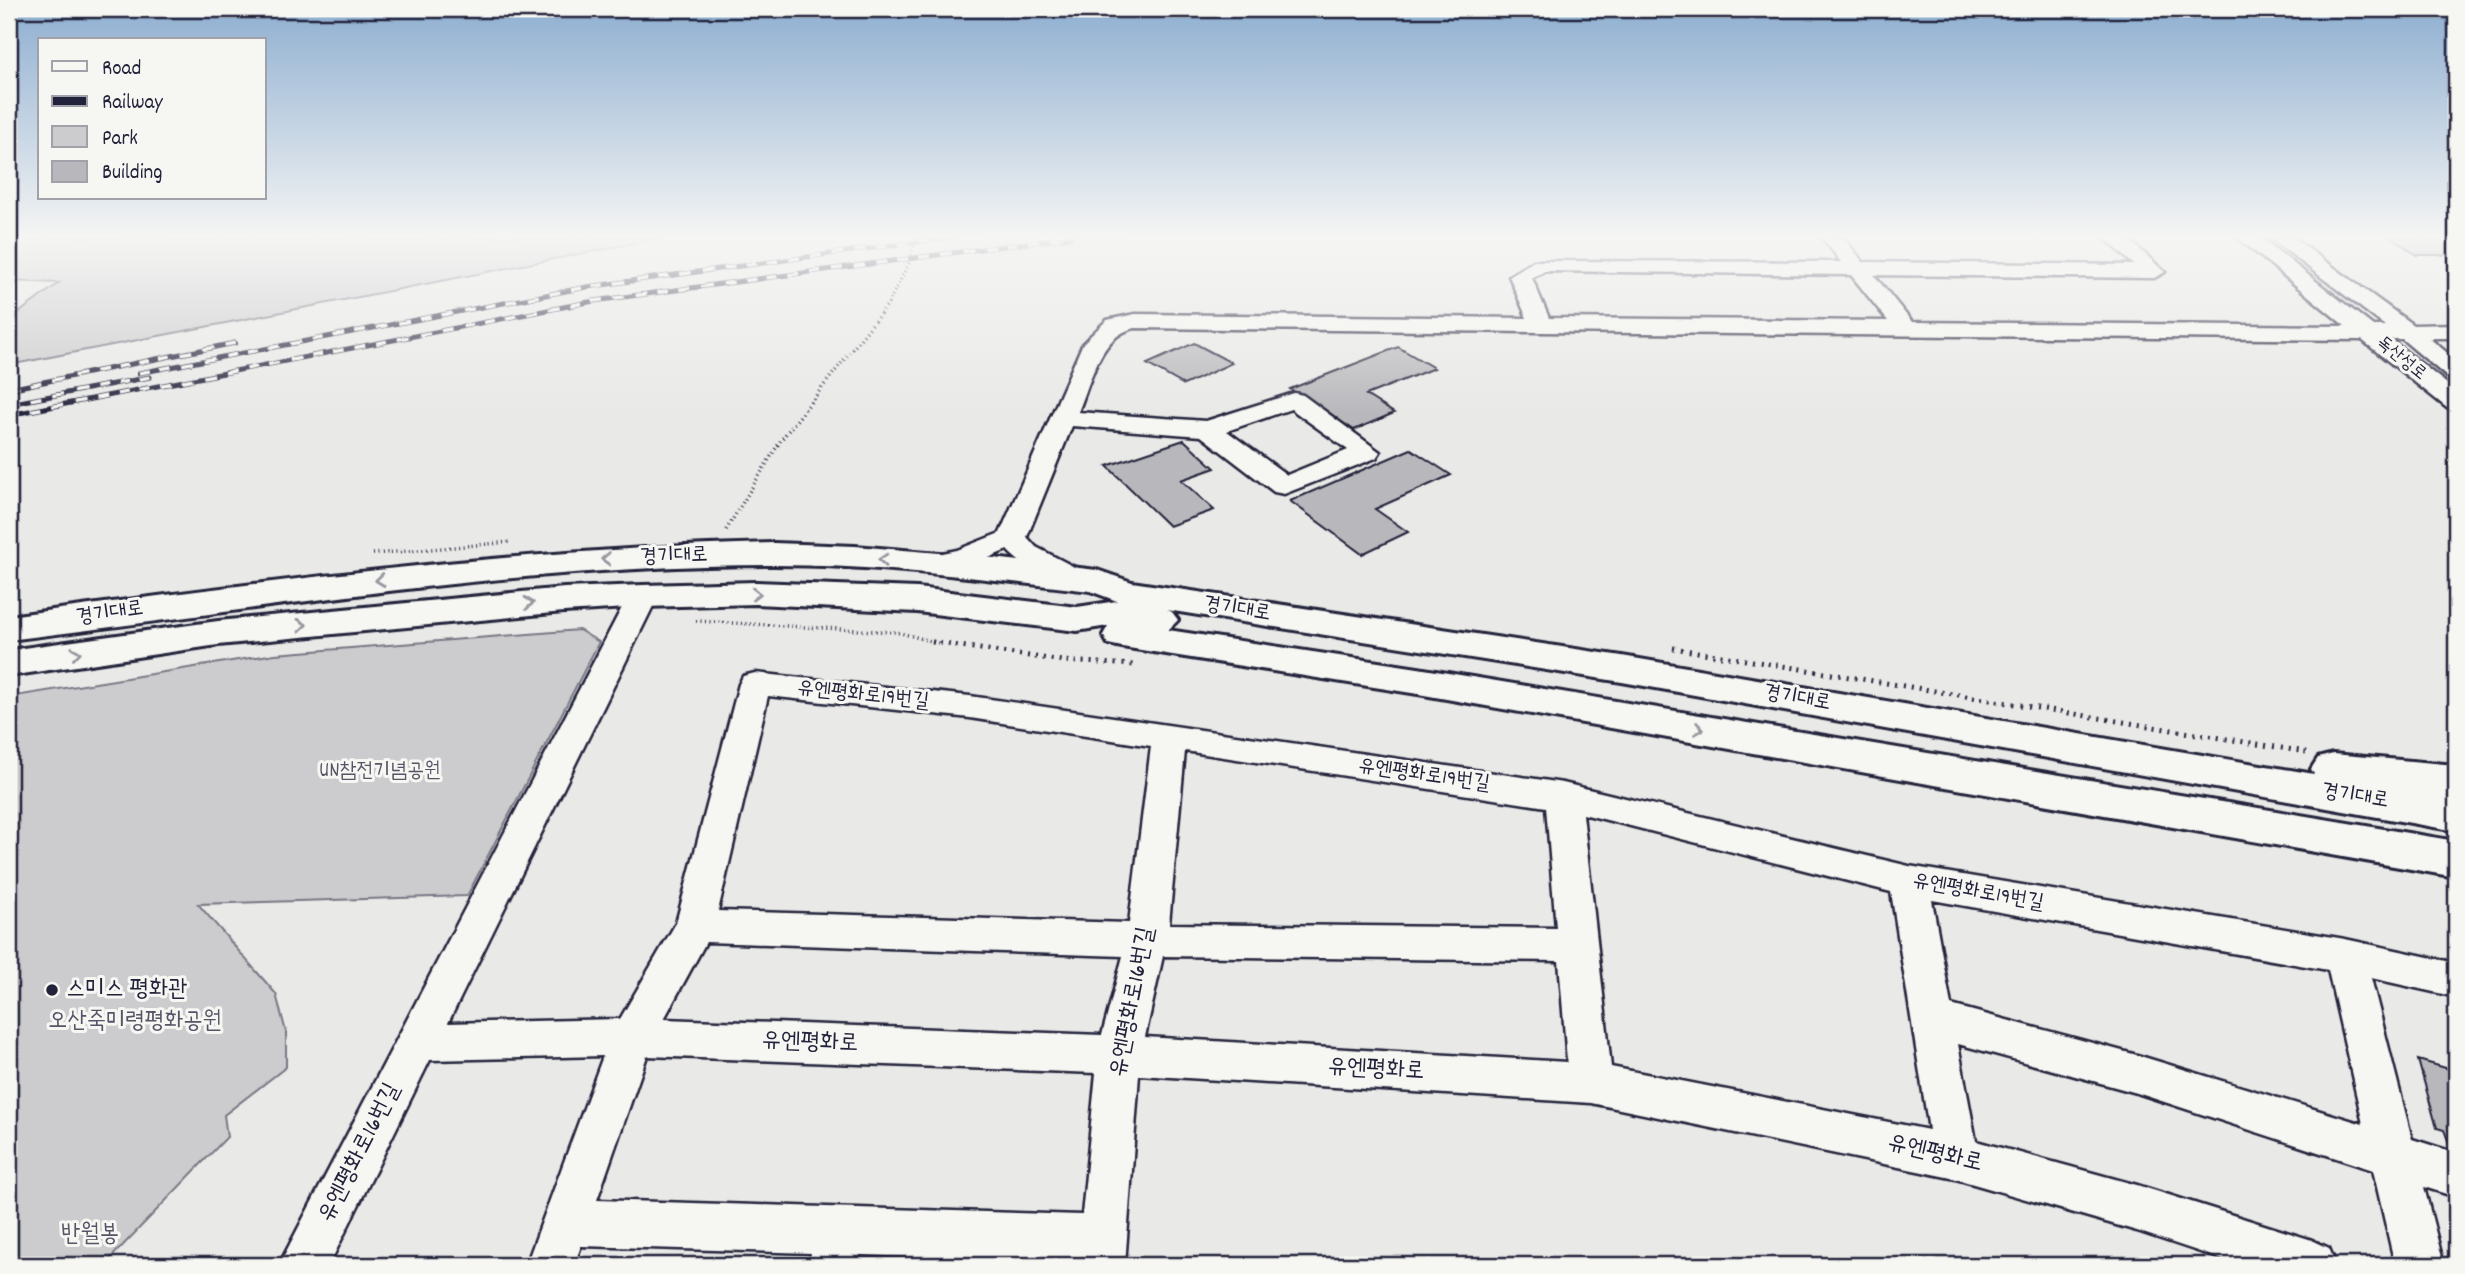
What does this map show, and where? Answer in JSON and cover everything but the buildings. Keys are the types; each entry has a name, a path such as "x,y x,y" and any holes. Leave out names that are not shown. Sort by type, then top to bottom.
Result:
{"main road":[{"name":"경기대로","path":"9,628 272,592 576,560 776,554 928,564 1085,580 1125,592 1649,673 2041,744 2456,814"},
{"path":"1085,580 1133,578 1495,631 2456,788"},
{"name":"경기대로","path":"9,663 218,633 564,600 756,593 917,600 1077,620 1111,633 1418,681 2449,853"},
{"path":"2333,769 2456,781"}],"street":[{"path":"1529,296 1541,325"},
{"path":"1880,296 1905,328"},
{"name":"독산성로","path":"2322,296 2456,403"},
{"name":"독산성로","path":"2360,296 2456,372"},
{"path":"928,564 965,557 1012,538 1095,343 1115,325 1158,321 2368,333 2405,330 2456,331"},
{"path":"1063,418 1208,429 1294,400 1367,452 1284,486 1208,429"},
{"path":"1012,538 1026,552 1085,580"},
{"name":"유엔평화로16번길","path":"303,1265 643,596"},
{"name":"유엔평화로19번길","path":"550,1265 632,1037 695,926 755,684 970,707 1169,739 1563,796 1909,881 2345,956 2456,980"},
{"name":"유엔평화로16번길","path":"1102,1252 1119,1055 1147,940 1169,739"},
{"path":"1563,796 1591,1083"},
{"path":"1909,881 1956,1157"},
{"path":"695,926 1147,940 1577,945"},
{"path":"2345,956 2419,1265"},
{"path":"1931,1018 2137,1074 2456,1175"},
{"name":"유엔평화로","path":"417,1042 632,1037 1119,1055 1591,1083 1956,1157 2137,1208 2312,1265"},
{"path":"565,1222 836,1248 1102,1252"}],"path":[{"path":"726,530 752,482 794,418 892,296"},
{"path":"693,621 895,632 937,643 1063,661 1139,665"}],"green space":[{"path":"41,296 361,296 9,365 9,320"},
{"path":"579,630 599,642 467,896 198,904 276,994 286,1032 286,1067 224,1115 227,1137 104,1265 9,1265 9,697 275,654"}],"railway":[{"path":"139,373 538,296"},
{"path":"9,415 628,296"},
{"path":"9,389 235,343"},
{"path":"9,404 150,377"}],"place":[{"name":"스미스 평화관","path":"52,990"}],"park label":[{"name":"UN참전기념공원","path":"380,772"},
{"name":"오산죽미령평화공원","path":"135,1022"},
{"name":"반월봉","path":"90,1235"}]}
